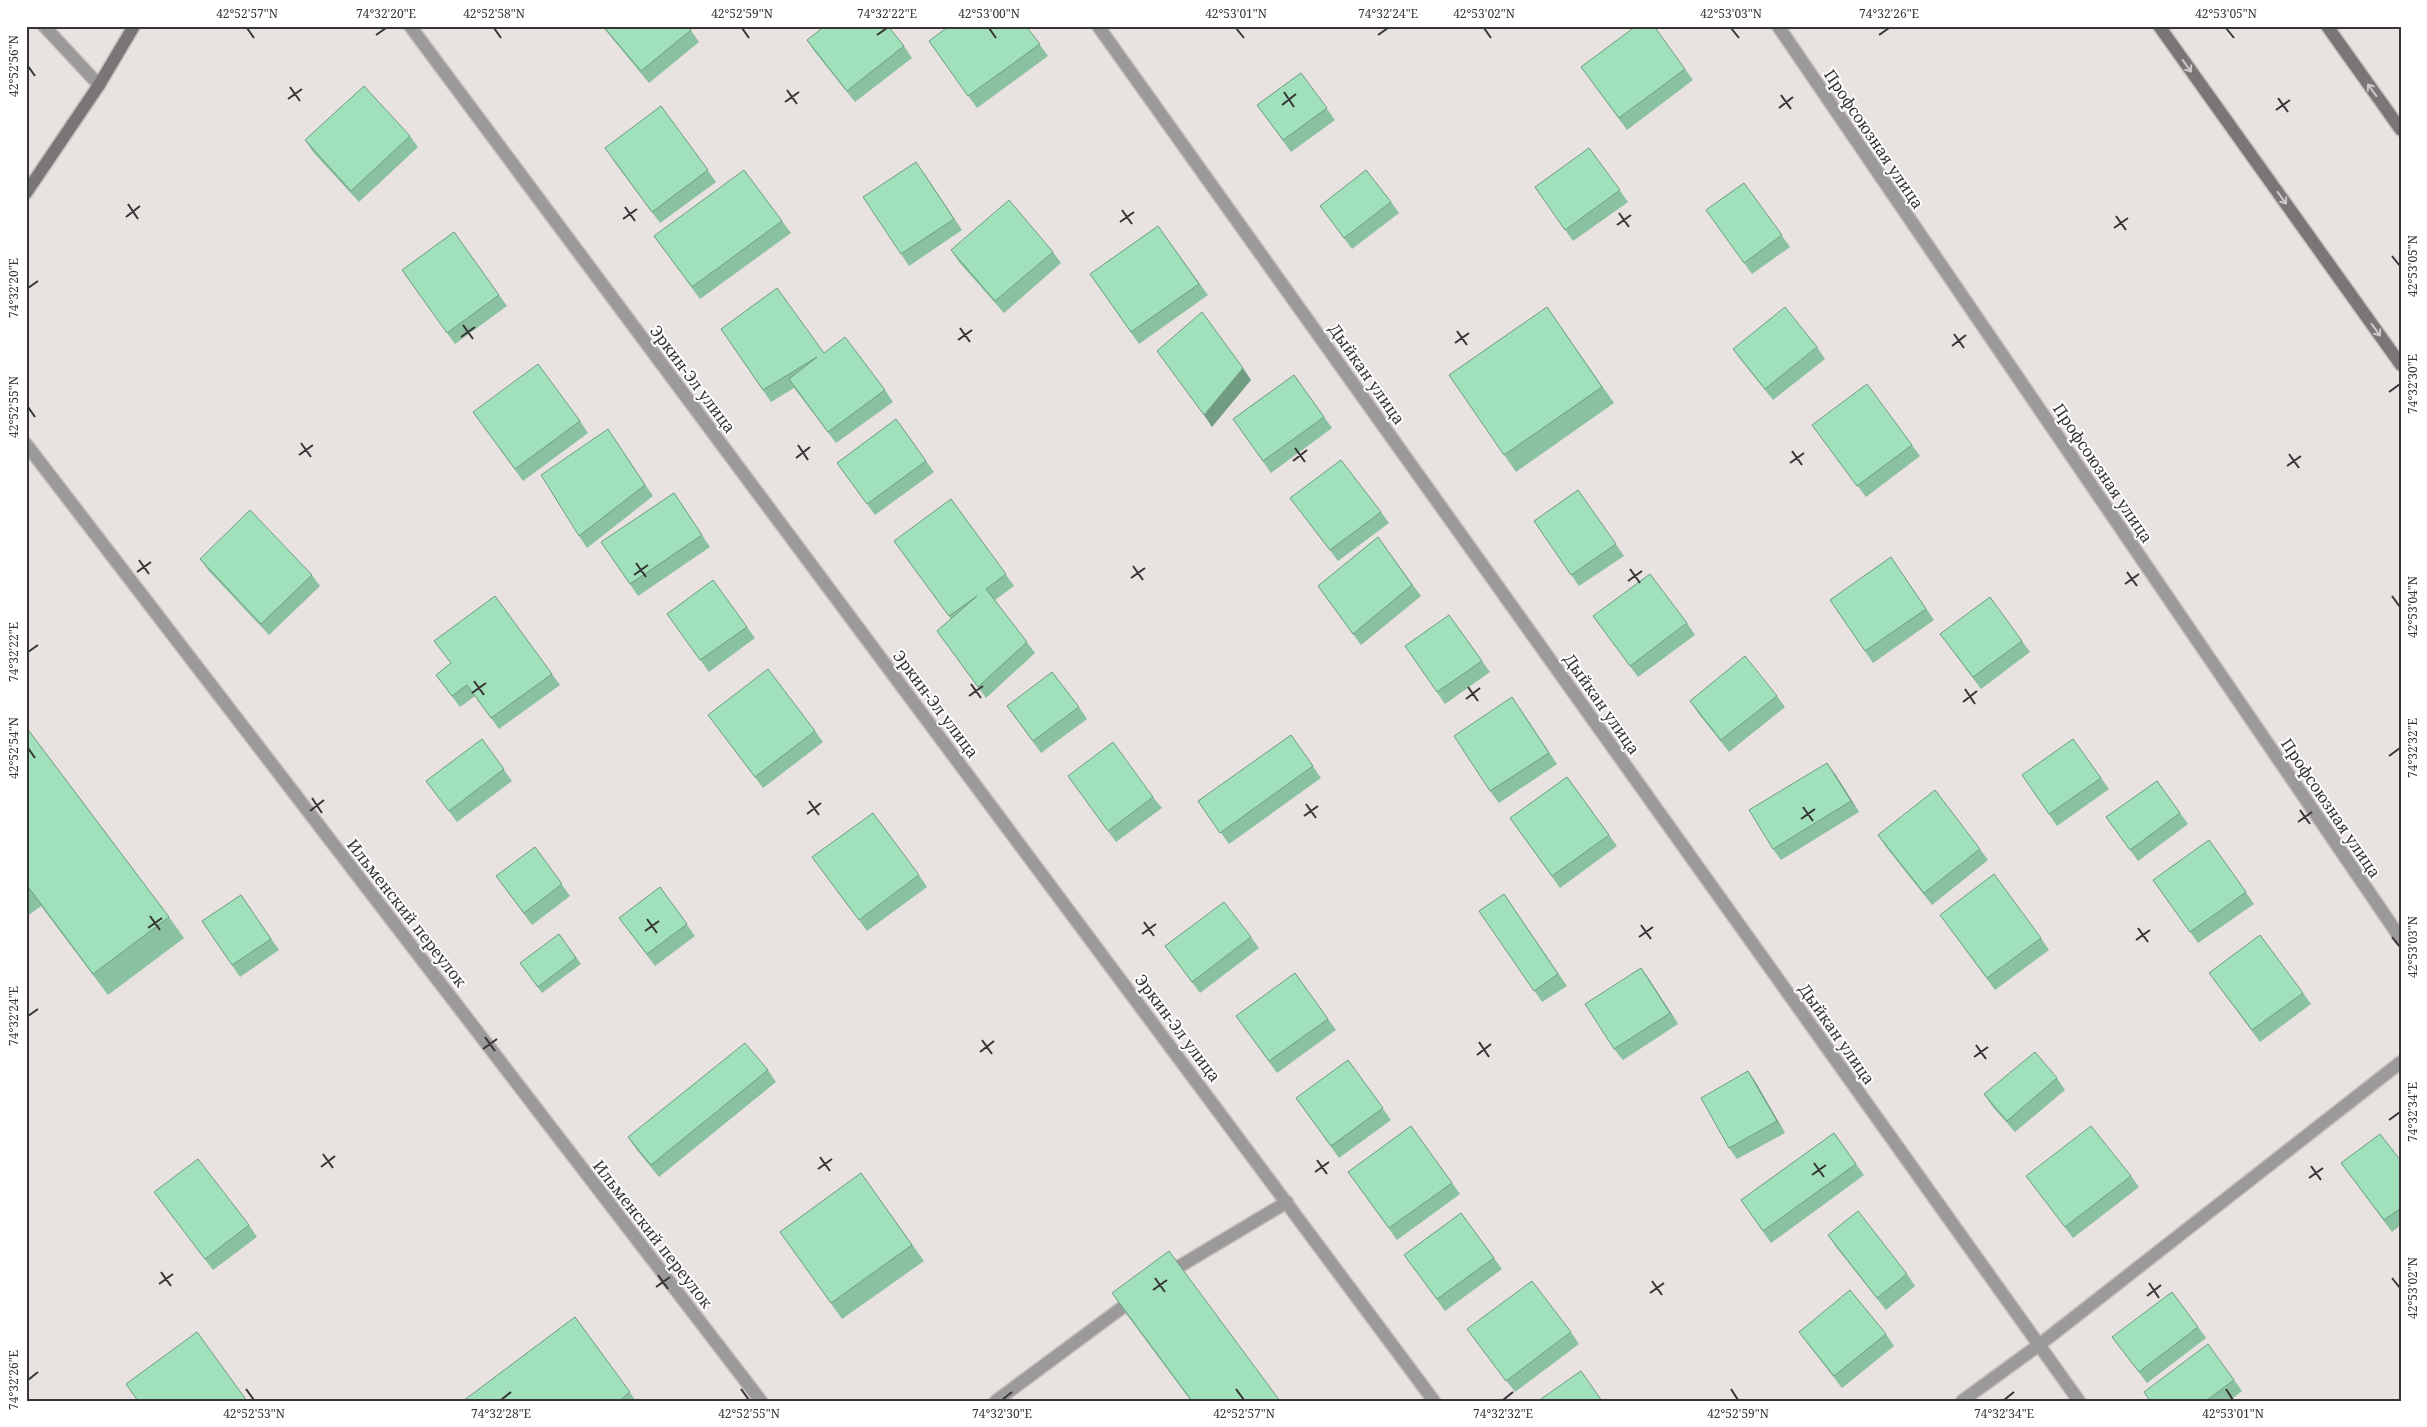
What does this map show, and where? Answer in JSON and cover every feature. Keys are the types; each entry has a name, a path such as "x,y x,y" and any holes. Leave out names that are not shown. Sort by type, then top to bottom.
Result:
{"street":[{"path":"44,26 99,85"},
{"path":"26,193 99,85 134,26"},
{"name":"Эркин-Эл улица","path":"410,26 1434,1401"},
{"name":"Дыйкан улица","path":"1098,26 2079,1401"},
{"name":"Профсоюзная улица","path":"1778,26 2401,939"},
{"path":"2159,26 2401,364"},
{"path":"2327,26 2401,130"},
{"name":"Ильменский переулок","path":"26,444 761,1401"},
{"path":"1962,1401 2039,1345 2401,1062"},
{"path":"996,1401 1152,1285 1287,1202"}],"building":[{"path":"603,26 688,26 691,30 641,71"},
{"path":"825,26 888,26 904,46 847,91 807,40"},
{"path":"949,26 1026,26 1040,44 968,96 929,41"},
{"path":"1636,26 1654,26 1685,69 1619,118 1581,67"},
{"path":"1301,73 1327,108 1283,140 1257,105"},
{"path":"364,86 410,136 351,191 305,140"},
{"path":"661,106 708,170 652,212 605,148"},
{"path":"1589,148 1620,190 1565,230 1535,187"},
{"path":"916,162 954,219 901,254 863,197"},
{"path":"744,170 782,221 692,287 654,236"},
{"path":"1366,170 1391,202 1344,238 1320,206"},
{"path":"1744,183 1782,235 1744,263 1706,210"},
{"path":"1009,200 1053,252 995,301 951,250"},
{"path":"1158,226 1199,284 1131,332 1090,274"},
{"path":"454,232 499,295 447,333 402,270"},
{"path":"777,288 824,353 845,337 885,390 828,432 789,379 817,357 763,390 721,329"},
{"path":"1547,307 1602,387 1504,455 1449,375"},
{"path":"1785,307 1817,347 1765,389 1733,349"},
{"path":"1202,312 1243,368 1204,415 1157,351"},
{"path":"538,364 580,421 515,469 473,412"},
{"path":"1294,375 1324,417 1263,461 1233,419"},
{"path":"1867,384 1912,445 1857,486 1812,425"},
{"path":"896,419 926,461 867,504 837,463"},
{"path":"608,429 645,485 579,536 541,475"},
{"path":"1341,460 1381,512 1330,550 1290,498"},
{"path":"1578,490 1616,544 1571,575 1534,521"},
{"path":"674,493 702,535 630,584 601,542"},
{"path":"951,499 1006,574 986,589 1027,642 978,687 937,631 977,596 949,616 894,541"},
{"path":"250,510 312,575 261,624 200,559"},
{"path":"1378,537 1412,585 1353,634 1318,586"},
{"path":"1891,557 1926,609 1865,651 1830,600"},
{"path":"1650,574 1687,623 1630,666 1593,616"},
{"path":"713,580 747,627 700,660 667,614"},
{"path":"495,596 552,674 491,718 467,685 452,696 436,675 451,663 434,641"},
{"path":"1990,597 2022,641 1973,677 1940,634"},
{"path":"1449,615 1482,661 1437,692 1405,646"},
{"path":"1745,656 1777,696 1721,740 1690,701"},
{"path":"768,669 815,731 755,777 708,715"},
{"path":"1052,672 1079,707 1033,741 1007,706"},
{"path":"1512,697 1549,753 1490,791 1454,736"},
{"path":"26,727 169,917 93,974 26,884"},
{"path":"1291,735 1313,766 1220,833 1198,801"},
{"path":"482,739 504,769 449,811 426,781"},
{"path":"2073,739 2101,778 2049,814 2022,775"},
{"path":"1113,742 1153,797 1108,831 1068,776"},
{"path":"1827,763 1851,801 1773,849 1749,810"},
{"path":"1567,777 1609,835 1552,876 1510,818"},
{"path":"2157,781 2180,813 2130,850 2106,817"},
{"path":"1935,790 1980,849 1924,893 1878,835"},
{"path":"873,813 919,875 859,920 812,857"},
{"path":"2209,840 2246,892 2190,932 2153,880"},
{"path":"535,847 562,884 524,913 496,876"},
{"path":"1994,874 2041,938 1987,978 1940,915"},
{"path":"660,887 687,924 647,954 619,918"},
{"path":"1504,894 1558,974 1534,991 1479,911"},
{"path":"241,895 271,939 232,965 202,921"},
{"path":"1224,902 1251,937 1192,982 1165,946"},
{"path":"559,934 576,958 538,987 520,963"},
{"path":"2260,935 2303,993 2252,1030 2209,973"},
{"path":"1641,968 1670,1013 1614,1049 1585,1004"},
{"path":"1295,973 1328,1019 1269,1061 1236,1016"},
{"path":"745,1043 768,1070 651,1165 628,1137"},
{"path":"2035,1052 2057,1078 2007,1121 1984,1094"},
{"path":"1348,1060 1383,1108 1331,1146 1296,1098"},
{"path":"1748,1071 1777,1121 1729,1148 1701,1098"},
{"path":"1411,1126 1452,1183 1389,1228 1348,1172"},
{"path":"2091,1126 2131,1176 2065,1227 2026,1176"},
{"path":"1834,1133 1856,1164 1763,1231 1741,1200"},
{"path":"2380,1134 2401,1161 2401,1208 2384,1220 2341,1163"},
{"path":"198,1159 249,1225 205,1259 154,1192"},
{"path":"861,1173 912,1245 831,1303 780,1232"},
{"path":"1858,1211 1907,1274 1877,1298 1828,1235"},
{"path":"1461,1213 1494,1258 1437,1299 1404,1255"},
{"path":"1169,1251 1280,1401 1192,1401 1112,1293"},
{"path":"1532,1281 1571,1332 1506,1381 1467,1329"},
{"path":"1850,1290 1886,1334 1834,1376 1799,1332"},
{"path":"2172,1292 2198,1327 2139,1372 2112,1337"},
{"path":"575,1317 630,1392 619,1401 463,1401"},
{"path":"197,1332 247,1401 138,1401 126,1384"},
{"path":"2208,1344 2234,1380 2206,1401 2150,1401 2144,1392"},
{"path":"1581,1371 1602,1401 1538,1401"}]}
